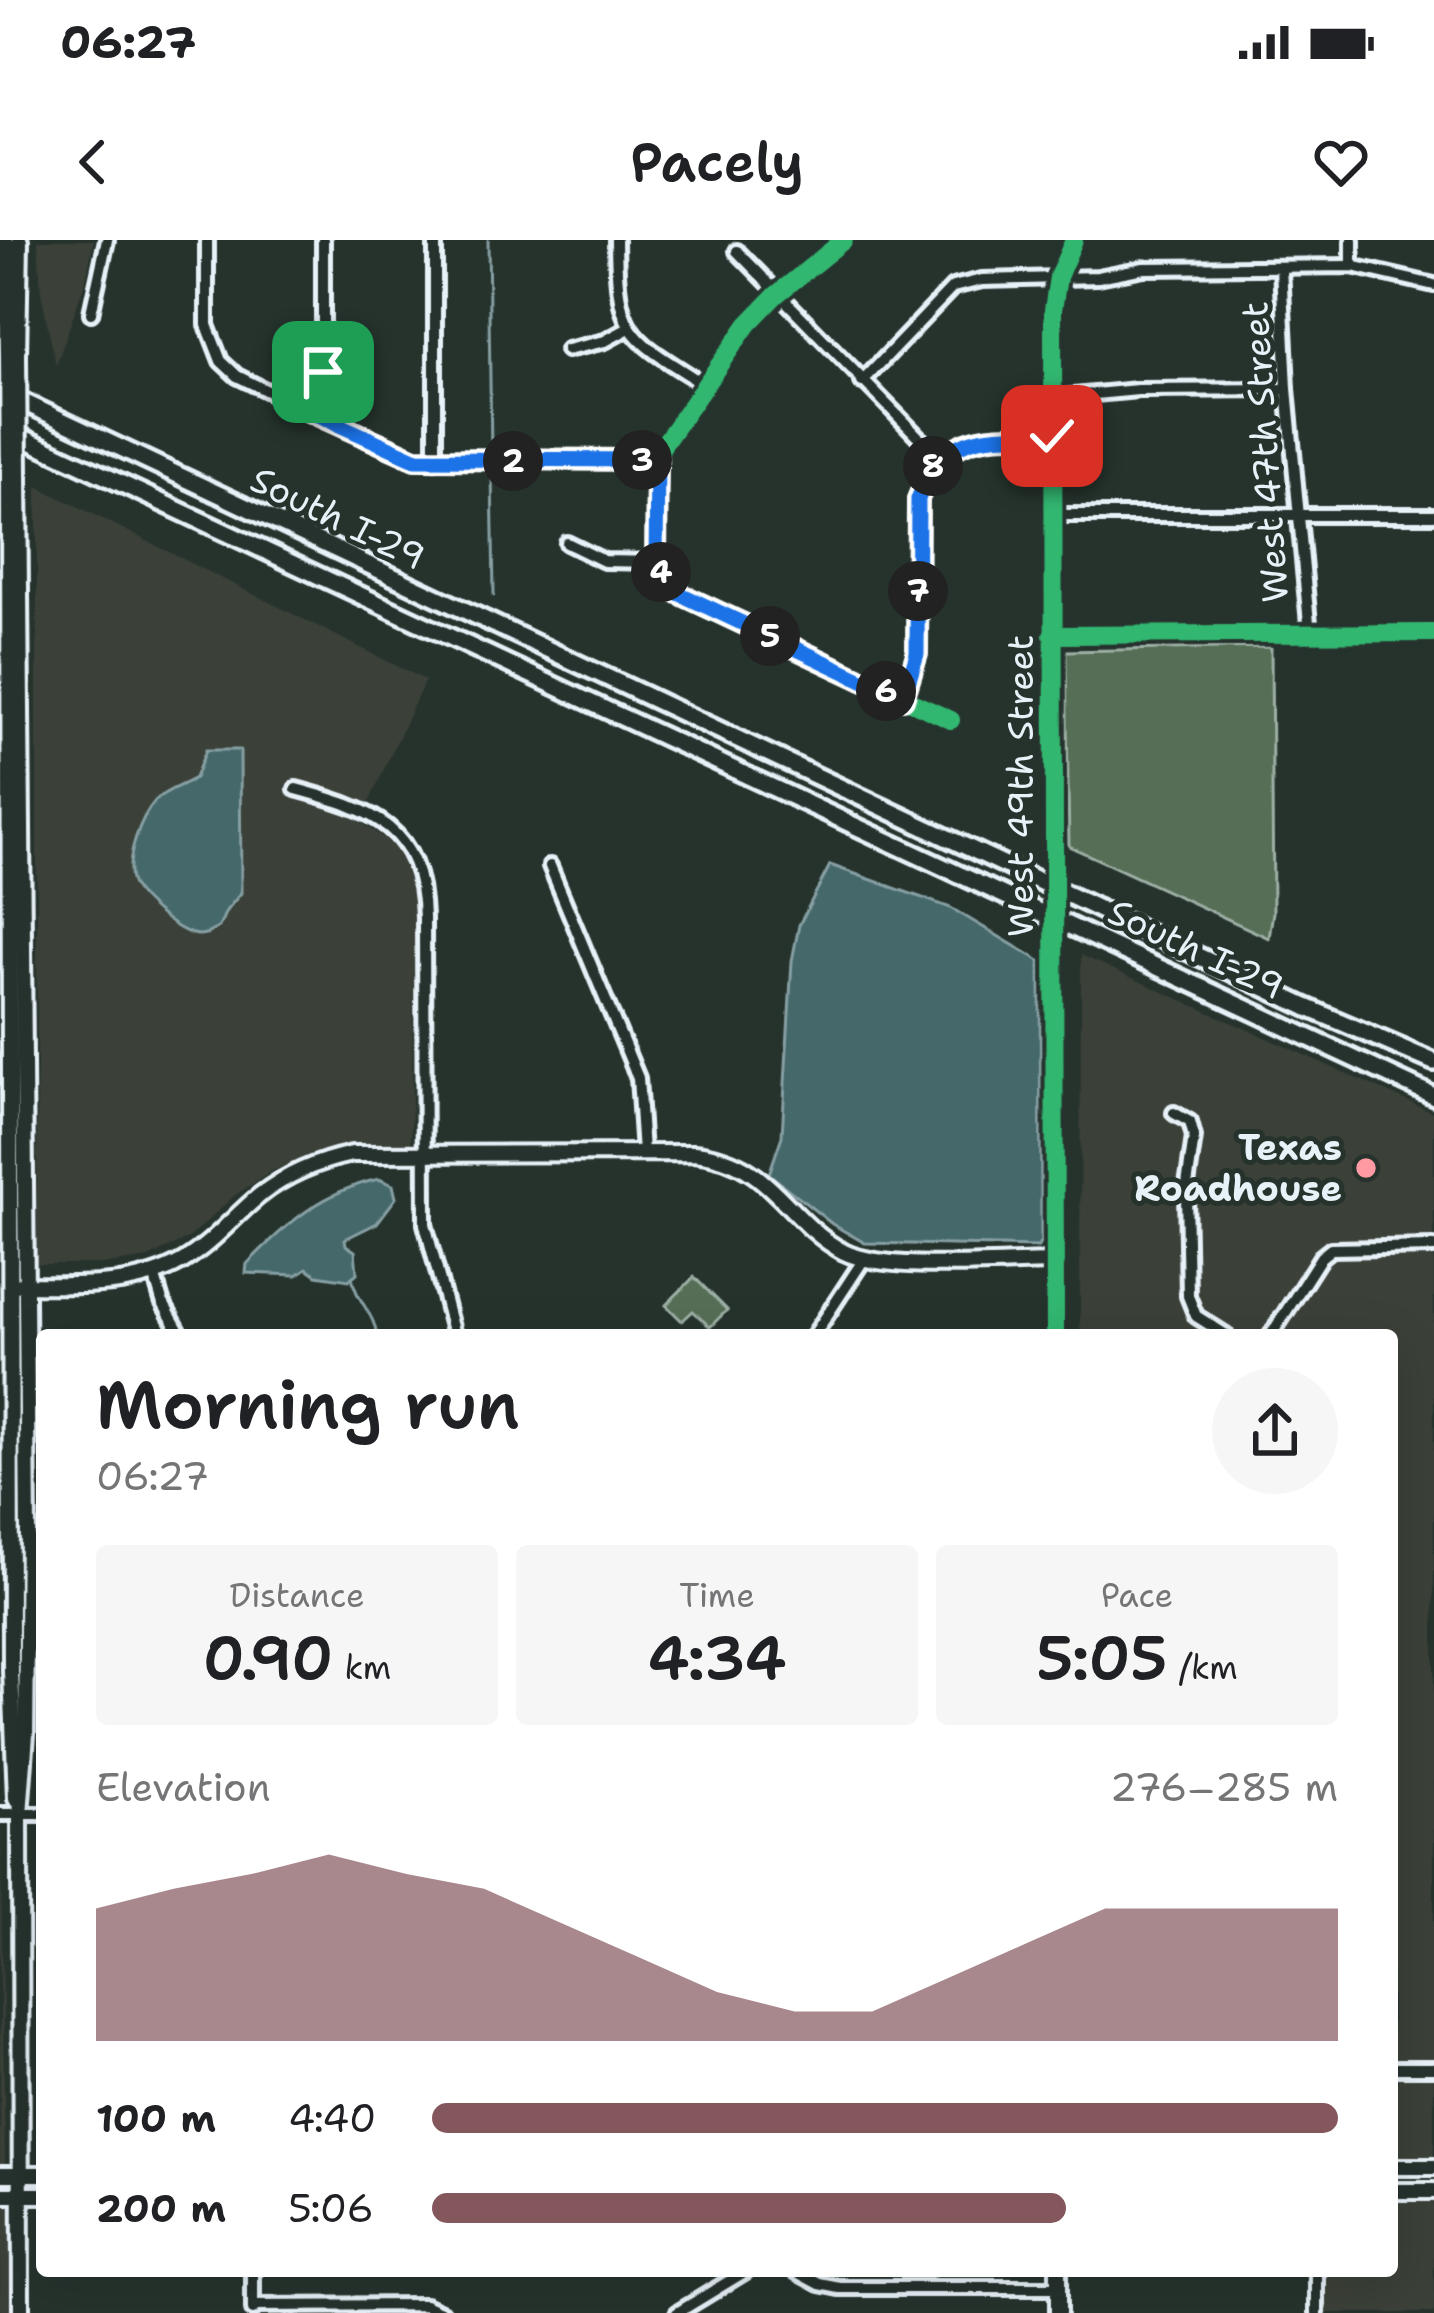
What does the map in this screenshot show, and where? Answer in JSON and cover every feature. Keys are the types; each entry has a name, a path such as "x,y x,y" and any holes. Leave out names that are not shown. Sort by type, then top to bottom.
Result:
{"highway":[{"name":"South I-29","path":"0,391 1264,987 1434,1062"},
{"name":"South I-29","path":"0,427 1434,1096"}],"main road":[{"path":"6,240 13,356 25,972 28,1533 27,1712 20,1814 21,2313"},
{"path":"13,356 20,240"},
{"path":"14,474 4,972 5,1533 12,1760 20,1814"},
{"path":"4,1286 108,1285 154,1274 214,1240 277,1183 316,1164 352,1154 425,1152 715,1155 740,1163 827,1240 864,1259 1055,1262"},
{"name":"West 49th Street","path":"1055,1262 1055,1329"},
{"path":"1398,2168 1434,2167"},
{"path":"0,2174 36,2174"},
{"path":"1398,2191 1434,2191"},
{"path":"0,2195 36,2194"},
{"path":"1058,2277 1058,2313"}],"street":[{"path":"92,313 107,240"},
{"path":"206,240 207,325 221,361 237,376 308,411 415,459 657,460"},
{"path":"308,411 323,372 323,240"},
{"path":"435,240 436,461"},
{"path":"616,240 616,293 629,328 655,354 705,386"},
{"path":"844,240 748,324 657,460 656,562 688,600 951,720"},
{"name":"West 49th Street","path":"1055,1262 1053,310 1058,277 1074,240"},
{"path":"1352,240 1352,266"},
{"path":"737,251 939,458"},
{"path":"862,382 953,287 982,280 1098,277 1144,268 1352,266 1434,285"},
{"name":"West 47th Street","path":"1281,267 1287,389 1310,634"},
{"path":"567,350 605,341 629,328"},
{"path":"1052,398 1138,390 1287,389"},
{"path":"903,699 917,654 918,499 939,458 965,441 986,436 1052,436"},
{"path":"1052,515 1434,515"},
{"path":"567,543 604,561 656,562"},
{"path":"1052,635 1434,633"},
{"path":"296,789 358,807 380,819 410,851 419,871 424,918 426,1232 452,1329"},
{"path":"550,866 638,1078 643,1152"},
{"path":"4,972 25,972"},
{"path":"1174,1114 1190,1122 1194,1137 1186,1192 1188,1296 1196,1316 1217,1329"},
{"path":"1275,1329 1331,1249 1434,1247"},
{"path":"818,1329 864,1259"},
{"path":"154,1274 162,1301 178,1329"},
{"path":"5,1533 28,1533"},
{"path":"0,1814 36,1814"},
{"path":"1398,2068 1434,2068"},
{"path":"253,2277 253,2310 425,2305 443,2313"},
{"path":"677,2313 736,2277"},
{"path":"807,2277 840,2288 1058,2288"},
{"path":"1317,2277 1317,2313"}],"shaded area":[{"path":"38,240 94,240 86,279 56,366 41,292"},
{"path":"37,486 425,680 360,822 400,854 411,885 415,911 411,1148 313,1153 235,1195 190,1237 148,1258 108,1264 37,1264"},
{"path":"1081,955 1434,1113 1434,2163 1398,2163 1398,1329 1080,1329"},
{"path":"0,1788 2,1943 5,2163 0,2163"},
{"path":"1398,2196 1434,2196 1434,2313 1326,2313 1326,2277 1398,2277"},
{"path":"0,2204 14,2204 14,2313 0,2313"}],"green space":[{"path":"1271,647 1273,912 1269,938 1069,846 1066,651"},
{"path":"694,1277 727,1310 710,1327 693,1311 682,1321 666,1305"}],"water":[{"path":"206,750 240,750 241,893 219,927 197,935 148,904 134,887 130,871 139,827 149,808 195,778"},
{"path":"830,865 951,908 1040,961 1038,1247 865,1243 832,1224 769,1174 782,1136 792,961 799,925"},
{"path":"379,1179 393,1185 396,1198 377,1223 345,1239 355,1251 357,1273 349,1280 317,1275 307,1268 297,1275 246,1273 247,1264 307,1211 340,1192"}],"waterway":[{"path":"488,240 491,451"},
{"path":"492,472 494,595"},
{"path":"352,1277 375,1329"}],"cycle path":[{"path":"844,240 748,324 663,445 657,460 656,562 688,600 951,720"},
{"path":"1055,1329 1053,310 1058,277 1074,240"},
{"path":"1052,635 1434,633"}],"place":[{"name":"Texas Roadhouse","path":"1366,1168"}],"route":[{"path":"323,372 308,411 415,459 657,460 656,562 678,593 903,699 917,654 918,499 926,477 939,458 965,441 986,436 1052,436"}]}
